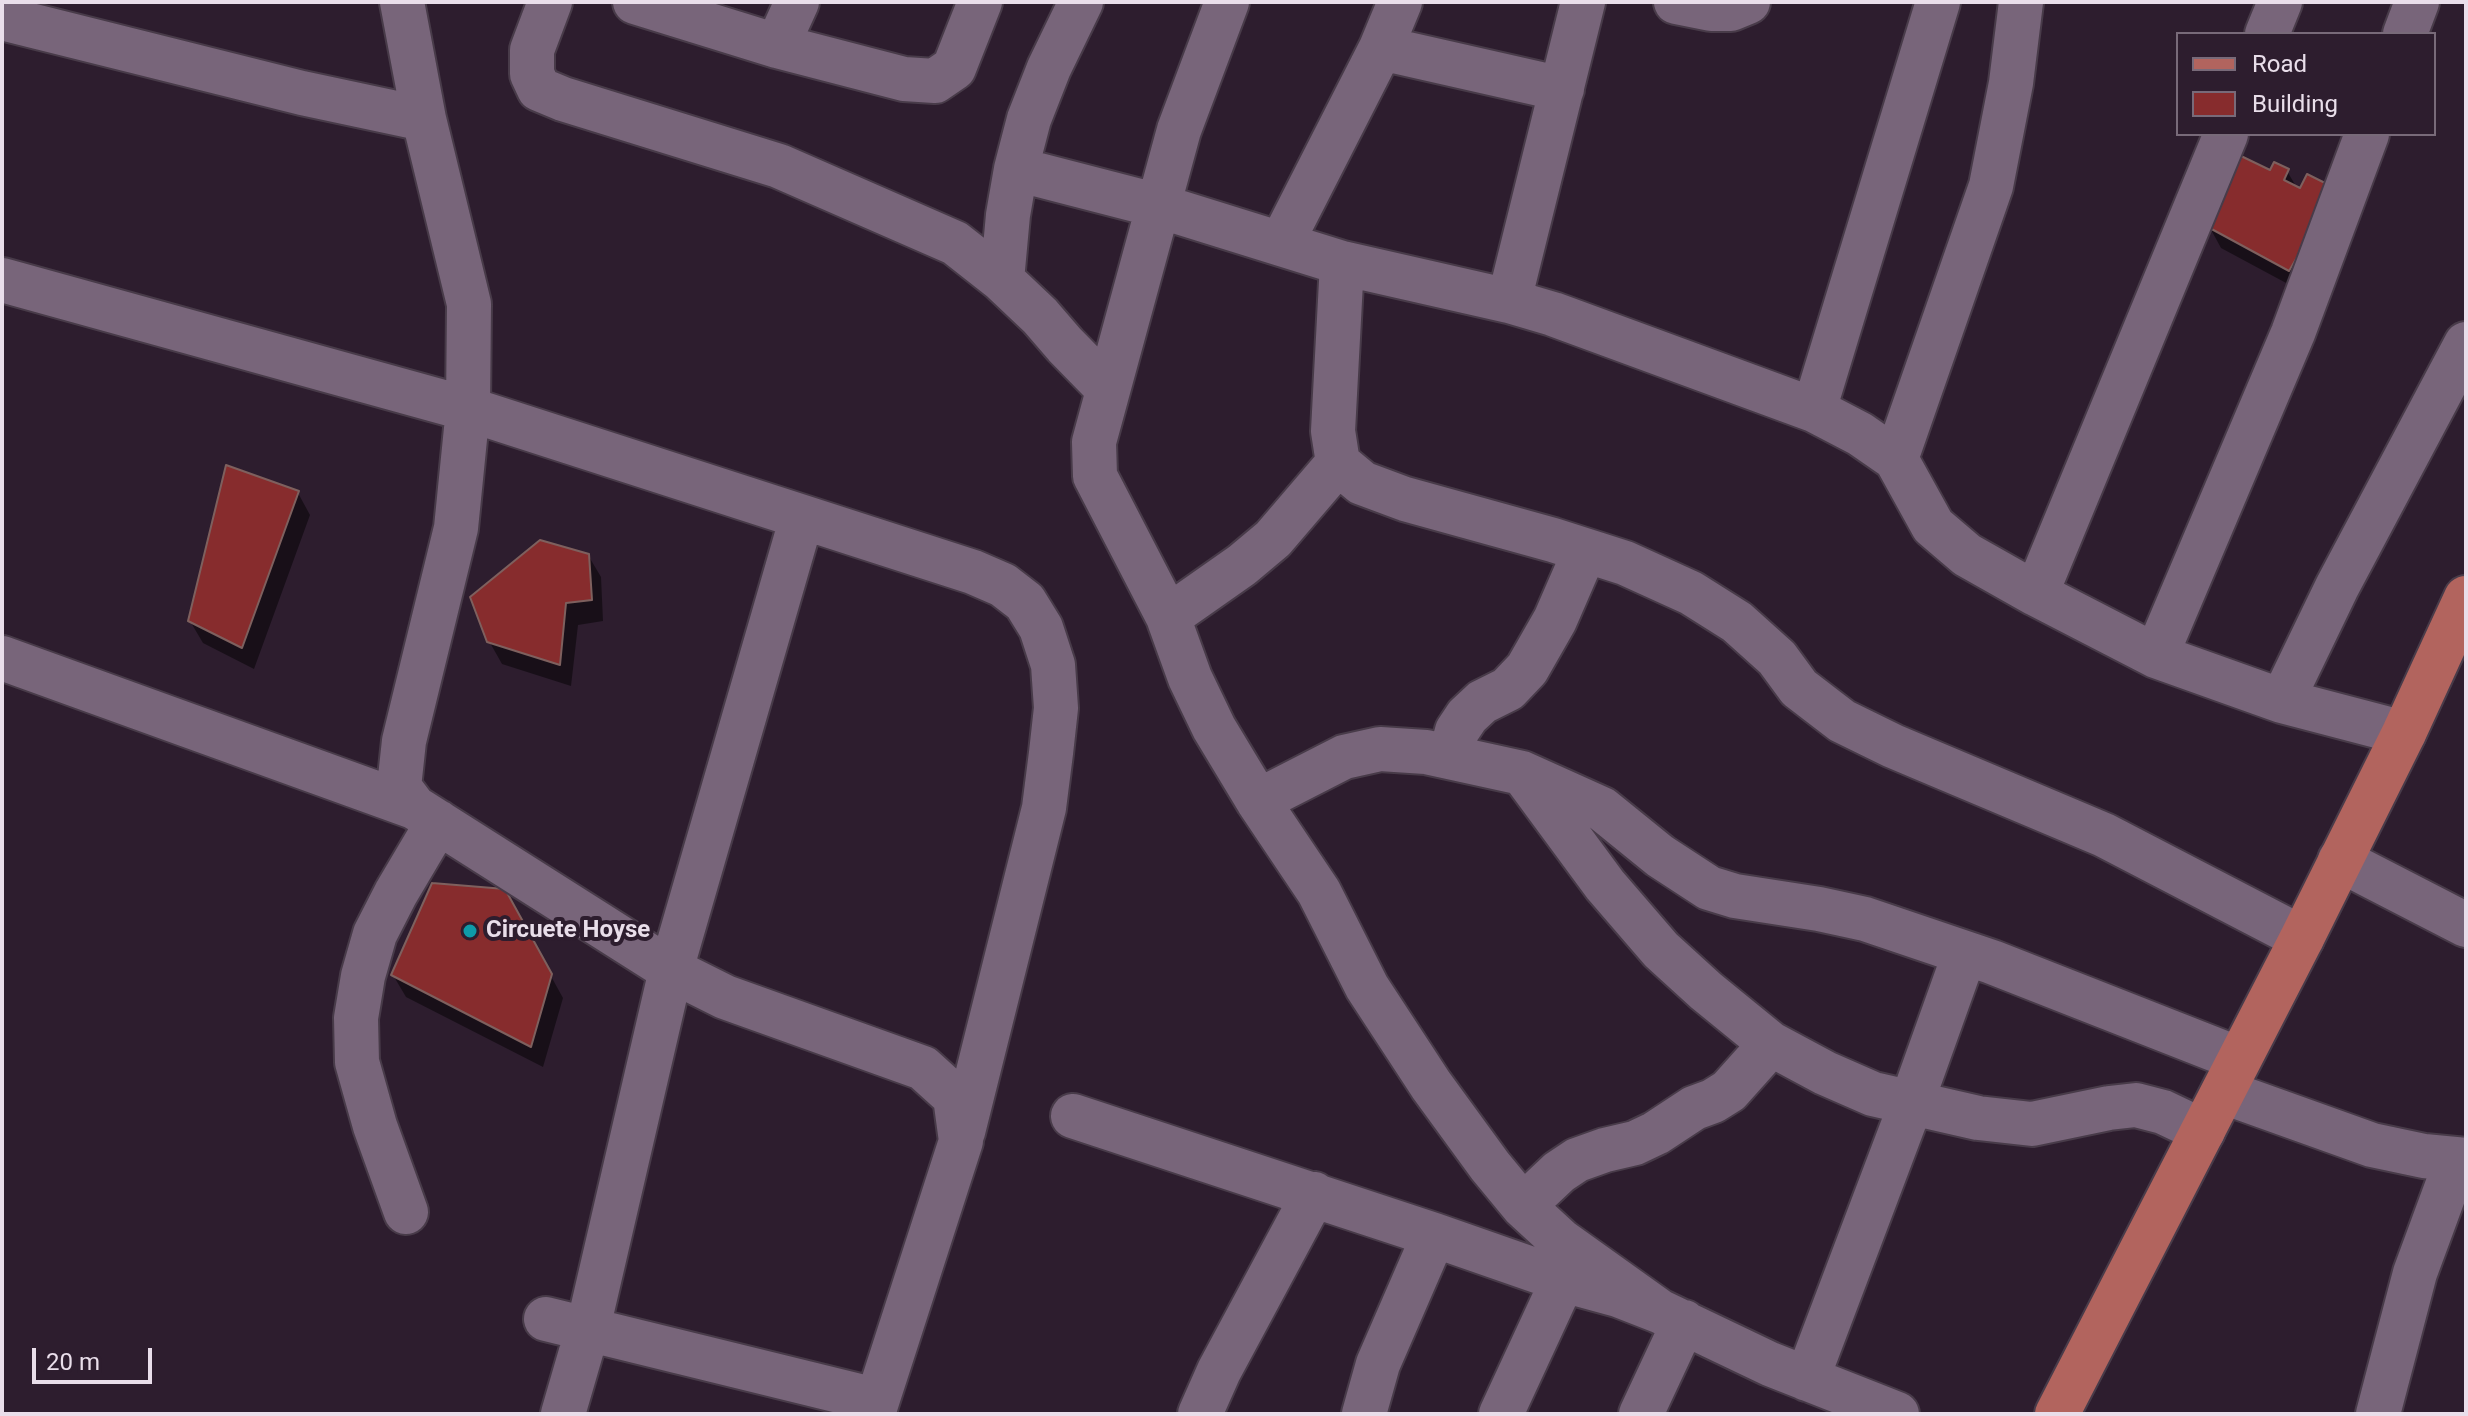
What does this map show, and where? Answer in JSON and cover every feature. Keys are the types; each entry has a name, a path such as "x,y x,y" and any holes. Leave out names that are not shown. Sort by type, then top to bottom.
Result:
{"main road":[{"path":"2057,1414 2302,938 2404,733 2466,598"}],"street":[{"path":"402,2 424,119 469,304 468,409 456,528 404,741 399,787 426,815"},
{"path":"550,2 532,50 532,74 539,89 779,166 955,243 1002,280 1040,316 1108,389"},
{"path":"777,46 797,2"},
{"path":"648,4 777,46 904,79 935,81 954,68 980,2"},
{"path":"1002,280 1008,215 1029,119 1081,2"},
{"path":"1227,2 1179,130 1094,442 1095,476 1168,617 1190,678 1214,728 1319,892 1375,999 1431,1085 1523,1206 1561,1241 1672,1316"},
{"path":"1282,242 1381,48 1400,2"},
{"path":"1509,301 1583,2"},
{"path":"1676,2 1711,9 1731,9 1748,2"},
{"path":"1814,410 1938,2"},
{"path":"1896,459 1991,186 2009,96 2021,2"},
{"path":"2268,32 2280,2"},
{"path":"2406,32 2417,2"},
{"path":"2,18 302,93 424,119"},
{"path":"1381,48 1562,89"},
{"path":"2036,594 2225,136"},
{"path":"2156,656 2293,333 2366,136"},
{"path":"1016,169 1159,206 1342,263 1509,301 1609,333 1814,410 1860,434 1896,459 1933,526 1967,555 2036,594 2156,656 2282,701 2404,733"},
{"path":"1342,263 1333,431 1338,463 1362,483 1405,499 1625,563 1691,593 1737,622 1777,658 1799,688 1842,721 1893,746 2104,835 2302,938"},
{"path":"2,280 468,409 973,572 1003,585 1025,602 1041,628 1053,665 1056,708 1044,808 961,1141 874,1407 546,1319"},
{"path":"2282,701 2337,587 2466,344"},
{"path":"1168,617 1273,539 1338,463"},
{"path":"563,1414 588,1328 671,970 802,517"},
{"path":"1450,757 1457,731 1467,716 1482,702 1508,689 1527,669 1555,620 1585,551"},
{"path":"2,658 426,815 671,970 725,997 923,1068 955,1097 961,1141"},
{"path":"1258,801 1344,757 1380,749 1426,752 1522,773 1602,809 1660,856 1709,888 1735,896 1865,919 1965,953 2232,1076 2372,1145 2462,1160 2415,1273 2378,1414"},
{"path":"1522,773 1605,885 1661,950 1771,1044 1825,1073 1873,1094 1978,1118 2032,1124 2136,1105 2163,1112 2203,1131"},
{"path":"406,1212 375,1126 357,1062 356,1018 363,976 375,934 396,893 426,815"},
{"path":"2340,860 2466,925"},
{"path":"1807,1379 1965,953"},
{"path":"1523,1206 1559,1172 1577,1160 1635,1143 1729,1091 1771,1044"},
{"path":"1073,1116 1314,1194 1563,1280 1618,1295 1672,1316 1770,1364 1897,1414"},
{"path":"1200,1414 1219,1371 1314,1194"},
{"path":"1364,1414 1378,1364 1434,1235"},
{"path":"1501,1414 1563,1280"},
{"path":"1641,1414 1672,1316"}],"building":[{"path":"2241,156 2270,170 2274,162 2289,169 2284,180 2300,188 2307,174 2337,189 2289,271 2206,226"},
{"path":"226,465 299,491 242,648 188,621"},
{"path":"540,540 589,554 592,600 566,603 560,665 487,642 470,597"},
{"name":"Circuete Hoyse","path":"432,883 505,889 552,974 531,1047 391,975"}],"place":[{"name":"Circuete Hoyse","path":"470,931"}]}
